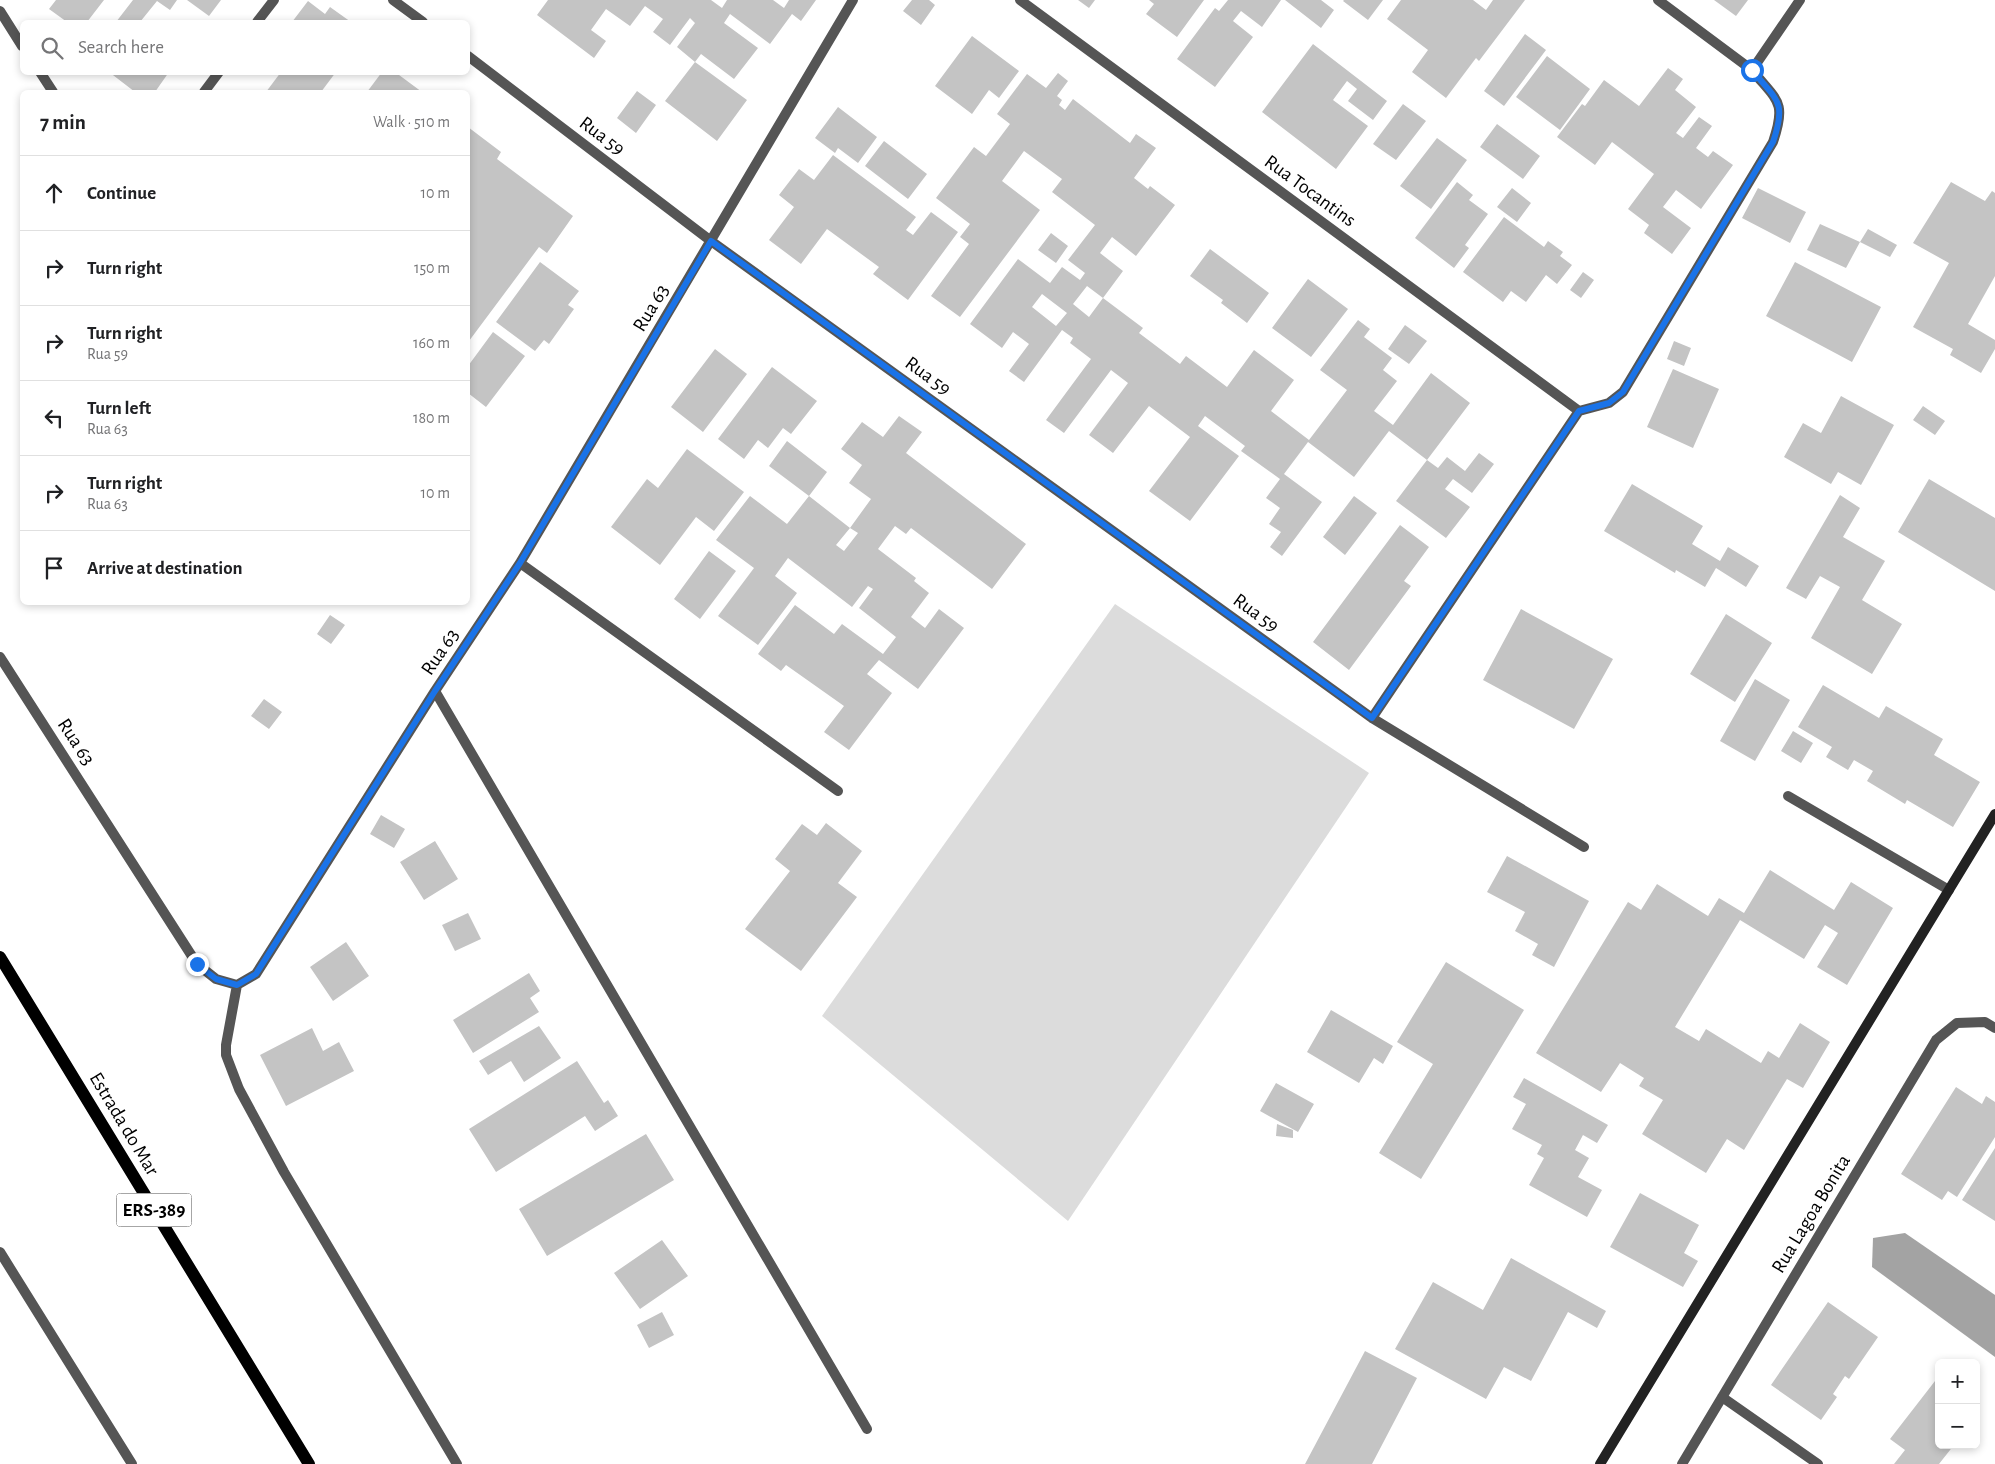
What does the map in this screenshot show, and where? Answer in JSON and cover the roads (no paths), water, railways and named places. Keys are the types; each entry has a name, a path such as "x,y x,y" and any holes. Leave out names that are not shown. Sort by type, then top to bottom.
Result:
{"main road":[{"name":"Estrada do Mar","path":"0,957 309,1464"}],"street":[{"path":"259,20 274,0"},
{"path":"394,0 420,20"},
{"name":"Rua 63","path":"0,657 197,964 216,979 237,985 256,974 435,691 520,563 853,0"},
{"name":"Rua Tocantins","path":"1020,0 1579,411"},
{"path":"1372,718 1579,411 1609,403 1623,392 1773,142 1780,121 1779,103 1752,70 1658,0"},
{"path":"1752,70 1800,0"},
{"path":"0,12 20,43"},
{"name":"Rua 59","path":"470,58 711,241 1372,718 1584,846"},
{"path":"42,75 52,90"},
{"path":"206,90 217,75"},
{"path":"520,563 838,791"},
{"path":"435,691 867,1429"},
{"path":"1788,796 1949,890"},
{"path":"1600,1464 1995,814"},
{"path":"237,985 226,1045 226,1055 239,1089 284,1172 457,1464"},
{"name":"Rua Lagoa Bonita","path":"1682,1464 1936,1040 1957,1023 1985,1022 1995,1028"},
{"path":"0,1252 132,1464"},
{"path":"1722,1397 1818,1464"}]}
